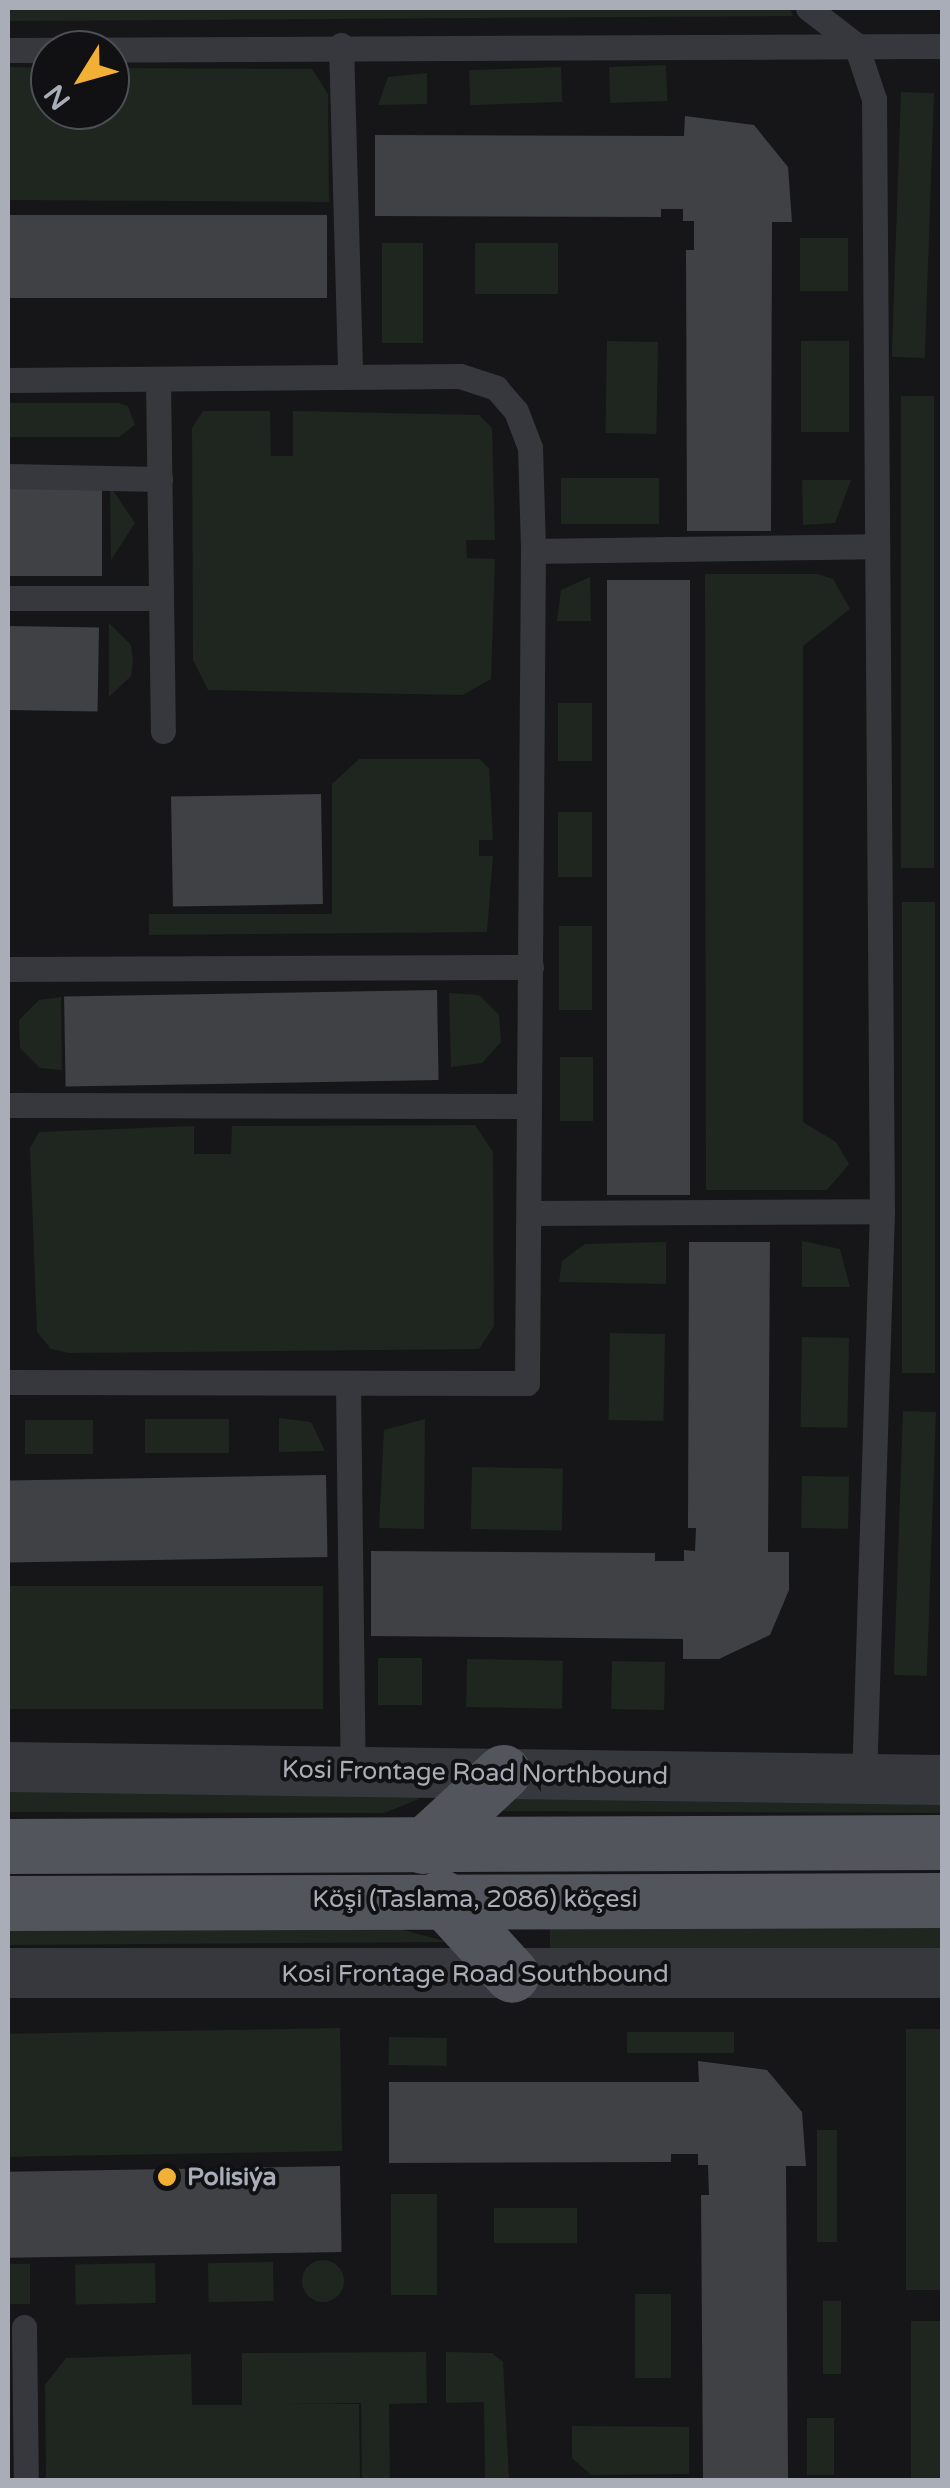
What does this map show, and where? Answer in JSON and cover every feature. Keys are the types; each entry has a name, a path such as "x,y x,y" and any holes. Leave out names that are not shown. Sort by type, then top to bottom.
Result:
{"main road":[{"path":"423,1846 503,1772"},
{"path":"8,1846 942,1842"},
{"path":"441,1897 512,1976"},
{"name":"Köşi (Taslama, 2086) köçesi","path":"8,1902 441,1897 942,1900"}],"street":[{"name":"Kosi Frontage Road Northbound","path":"8,1767 942,1780"},
{"name":"Kosi Frontage Road Southbound","path":"8,1974 942,1973"}],"lane":[{"path":"808,8 856,45 874,99 873,546 882,1211 864,1780"},
{"path":"341,45 350,375"},
{"path":"8,50 341,45 942,46"},
{"path":"8,380 460,376 496,388 516,410 530,447 533,551 528,1383 8,1382"},
{"path":"158,379 164,731"},
{"path":"8,476 160,478"},
{"path":"533,551 873,546"},
{"path":"8,598 160,598"},
{"path":"8,969 530,967"},
{"path":"8,1105 530,1106"},
{"path":"529,1214 882,1211"},
{"path":"348,1385 353,1771"},
{"path":"24,2327 26,2480"}],"shaded area":[{"path":"8,8 790,8 793,16 8,21"},
{"path":"666,65 667,101 610,103 609,67"},
{"path":"8,67 30,68 30,130 130,130 130,68 312,69 328,94 329,202 8,200"},
{"path":"561,67 562,102 470,105 469,70"},
{"path":"427,73 427,104 378,105 388,77"},
{"path":"901,92 934,93 925,358 892,357"},
{"path":"800,238 848,238 848,291 800,291"},
{"path":"382,243 423,243 423,343 382,343"},
{"path":"475,243 558,243 558,294 475,294"},
{"path":"607,341 658,342 656,434 605,433"},
{"path":"801,341 849,341 849,432 801,432"},
{"path":"901,396 934,396 934,868 901,868"},
{"path":"8,403 118,403 128,406 135,425 119,437 8,437"},
{"path":"203,411 270,411 271,456 293,456 293,411 479,415 492,428 495,540 466,540 467,558 495,559 491,679 463,695 208,690 193,660 192,428"},
{"path":"561,478 659,478 659,524 561,524"},
{"path":"802,480 851,480 835,523 803,525"},
{"path":"110,486 135,523 111,560"},
{"path":"705,574 818,574 833,579 850,609 803,646 803,1122 836,1142 849,1164 827,1190 706,1190"},
{"path":"590,577 591,621 557,621 561,590"},
{"path":"109,623 131,645 133,660 131,676 109,697"},
{"path":"558,703 592,703 592,761 558,761"},
{"path":"359,759 479,759 489,768 493,840 479,840 479,856 493,856 487,932 149,935 149,914 332,914 332,784"},
{"path":"558,812 592,812 592,877 558,877"},
{"path":"902,902 935,902 935,1373 902,1373"},
{"path":"559,926 592,926 592,1010 559,1010"},
{"path":"449,993 479,995 499,1015 501,1042 482,1063 451,1067"},
{"path":"61,997 62,1070 40,1068 20,1048 19,1020 39,1000"},
{"path":"560,1057 593,1057 593,1121 560,1121"},
{"path":"475,1125 493,1152 494,1326 479,1349 69,1353 51,1349 37,1332 30,1148 39,1132 194,1126 194,1154 231,1154 232,1126"},
{"path":"802,1241 840,1249 850,1287 802,1287"},
{"path":"666,1242 666,1284 559,1282 562,1261 585,1244"},
{"path":"610,1333 665,1334 663,1421 608,1420"},
{"path":"802,1337 849,1338 847,1428 800,1427"},
{"path":"903,1411 936,1412 927,1676 894,1675"},
{"path":"279,1418 311,1422 325,1451 279,1452"},
{"path":"145,1419 229,1419 229,1453 145,1453"},
{"path":"425,1419 424,1529 379,1528 384,1430"},
{"path":"25,1420 93,1420 93,1454 25,1454"},
{"path":"472,1467 563,1469 562,1531 471,1529"},
{"path":"802,1476 849,1477 848,1529 801,1528"},
{"path":"8,1586 323,1586 323,1709 8,1709"},
{"path":"378,1658 422,1658 422,1705 378,1705"},
{"path":"467,1659 563,1661 562,1709 466,1707"},
{"path":"612,1661 665,1662 664,1710 611,1709"},
{"path":"8,1791 419,1794 419,1799 384,1813 8,1812"},
{"path":"525,1794 942,1794 942,1813 499,1811 499,1803"},
{"path":"550,1926 942,1926 942,1962 550,1962"},
{"path":"8,1928 400,1929 448,1942 8,1945"},
{"path":"340,2028 342,2151 10,2157 8,2034"},
{"path":"906,2029 942,2029 942,2290 906,2290"},
{"path":"627,2032 734,2032 734,2053 627,2053"},
{"path":"389,2037 447,2038 447,2066 389,2065"},
{"path":"817,2130 837,2130 837,2242 817,2242"},
{"path":"391,2194 437,2194 437,2295 391,2295"},
{"path":"494,2208 577,2208 577,2243 494,2243"},
{"path":"323,2260 338,2266 344,2281 338,2296 323,2302 308,2296 302,2281 308,2266"},
{"path":"273,2262 274,2301 209,2302 208,2263"},
{"path":"155,2263 156,2303 76,2304 75,2264"},
{"path":"8,2264 30,2264 30,2304 8,2304"},
{"path":"635,2294 671,2294 671,2378 635,2378"},
{"path":"823,2301 841,2301 841,2374 823,2374"},
{"path":"911,2321 942,2321 942,2480 911,2480"},
{"path":"426,2352 427,2403 389,2404 390,2480 362,2480 361,2403 284,2404 359,2404 360,2480 46,2480 45,2385 66,2358 191,2354 192,2405 242,2405 242,2353"},
{"path":"446,2352 492,2353 503,2362 509,2480 485,2480 484,2402 446,2403"},
{"path":"807,2418 834,2418 834,2475 807,2475"},
{"path":"572,2426 689,2427 689,2474 591,2475 572,2458"}],"building":[{"path":"685,116 754,125 788,167 792,222 772,222 771,531 687,531 686,250 694,250 694,221 683,221 683,209 661,209 661,217 375,216 375,135 684,136"},
{"path":"8,215 327,215 327,298 8,298"},
{"path":"8,485 102,485 102,576 8,576"},
{"path":"607,580 690,580 690,1195 607,1195"},
{"path":"8,626 99,628 98,712 8,710"},
{"path":"321,794 323,904 173,907 171,797"},
{"path":"437,990 439,1080 66,1086 64,997"},
{"path":"689,1242 770,1242 768,1552 789,1552 789,1590 770,1635 719,1659 683,1659 683,1639 371,1636 371,1551 655,1553 655,1561 684,1561 684,1550 695,1551 696,1528 688,1528"},
{"path":"326,1475 327,1557 9,1563 8,1481"},
{"path":"698,2061 767,2070 802,2112 806,2166 786,2166 788,2479 703,2479 701,2195 709,2195 708,2165 698,2165 698,2154 671,2154 671,2162 389,2163 389,2082 699,2082"},
{"path":"340,2166 342,2252 10,2258 8,2172"}],"place":[{"name":"Polisiýa","path":"167,2177"}]}
